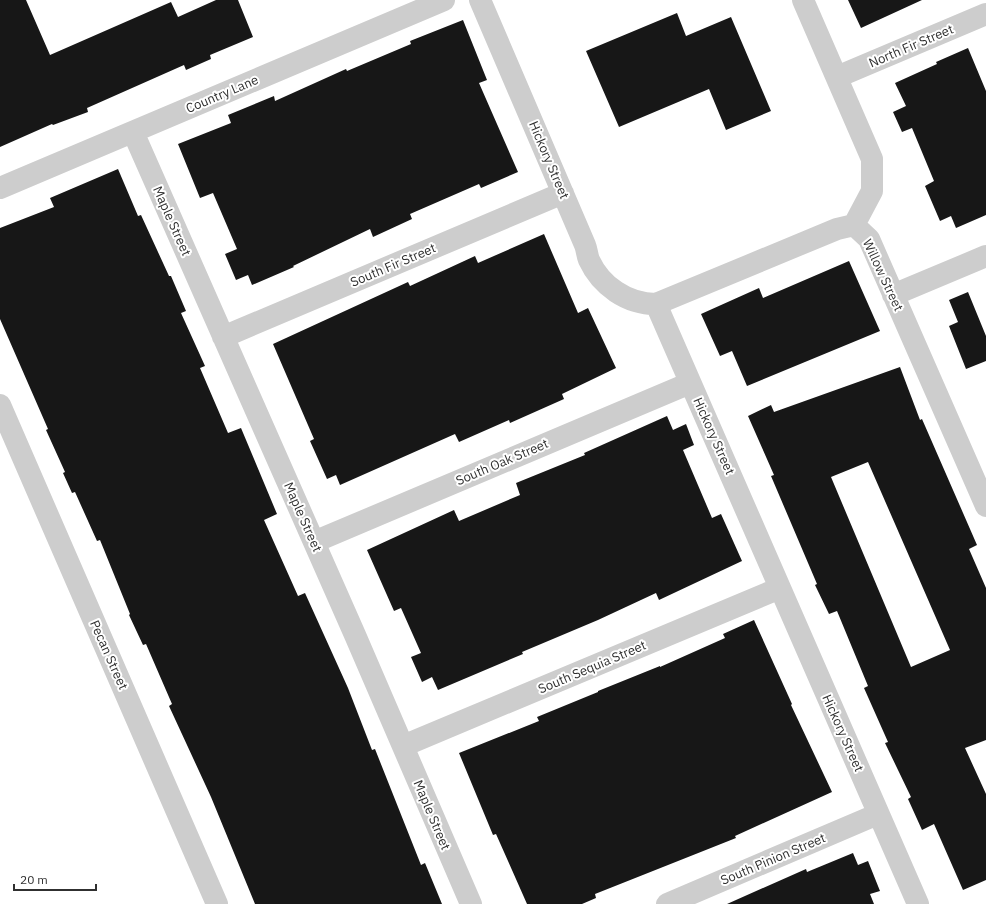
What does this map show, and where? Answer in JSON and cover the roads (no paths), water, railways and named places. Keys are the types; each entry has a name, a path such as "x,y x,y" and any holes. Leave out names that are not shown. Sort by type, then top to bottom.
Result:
{"street":[{"name":"Country Lane","path":"0,188 444,0"},
{"name":"Hickory Street","path":"480,0 585,245 589,260 603,282 624,297 647,304 656,304 918,904"},
{"name":"Willow Street","path":"803,0 872,159 872,191 854,225 869,239 985,502"},
{"name":"North Fir Street","path":"837,77 986,14"},
{"name":"Maple Street","path":"133,132 314,542 471,904"},
{"name":"South Fir Street","path":"223,337 563,193"},
{"path":"656,304 837,229 854,225"},
{"path":"893,295 986,256"},
{"name":"South Oak Street","path":"314,542 690,383"},
{"name":"Pecan Street","path":"0,406 217,904"},
{"name":"South Sequia Street","path":"403,746 780,588"},
{"name":"South Pinion Street","path":"667,904 878,814"}]}
